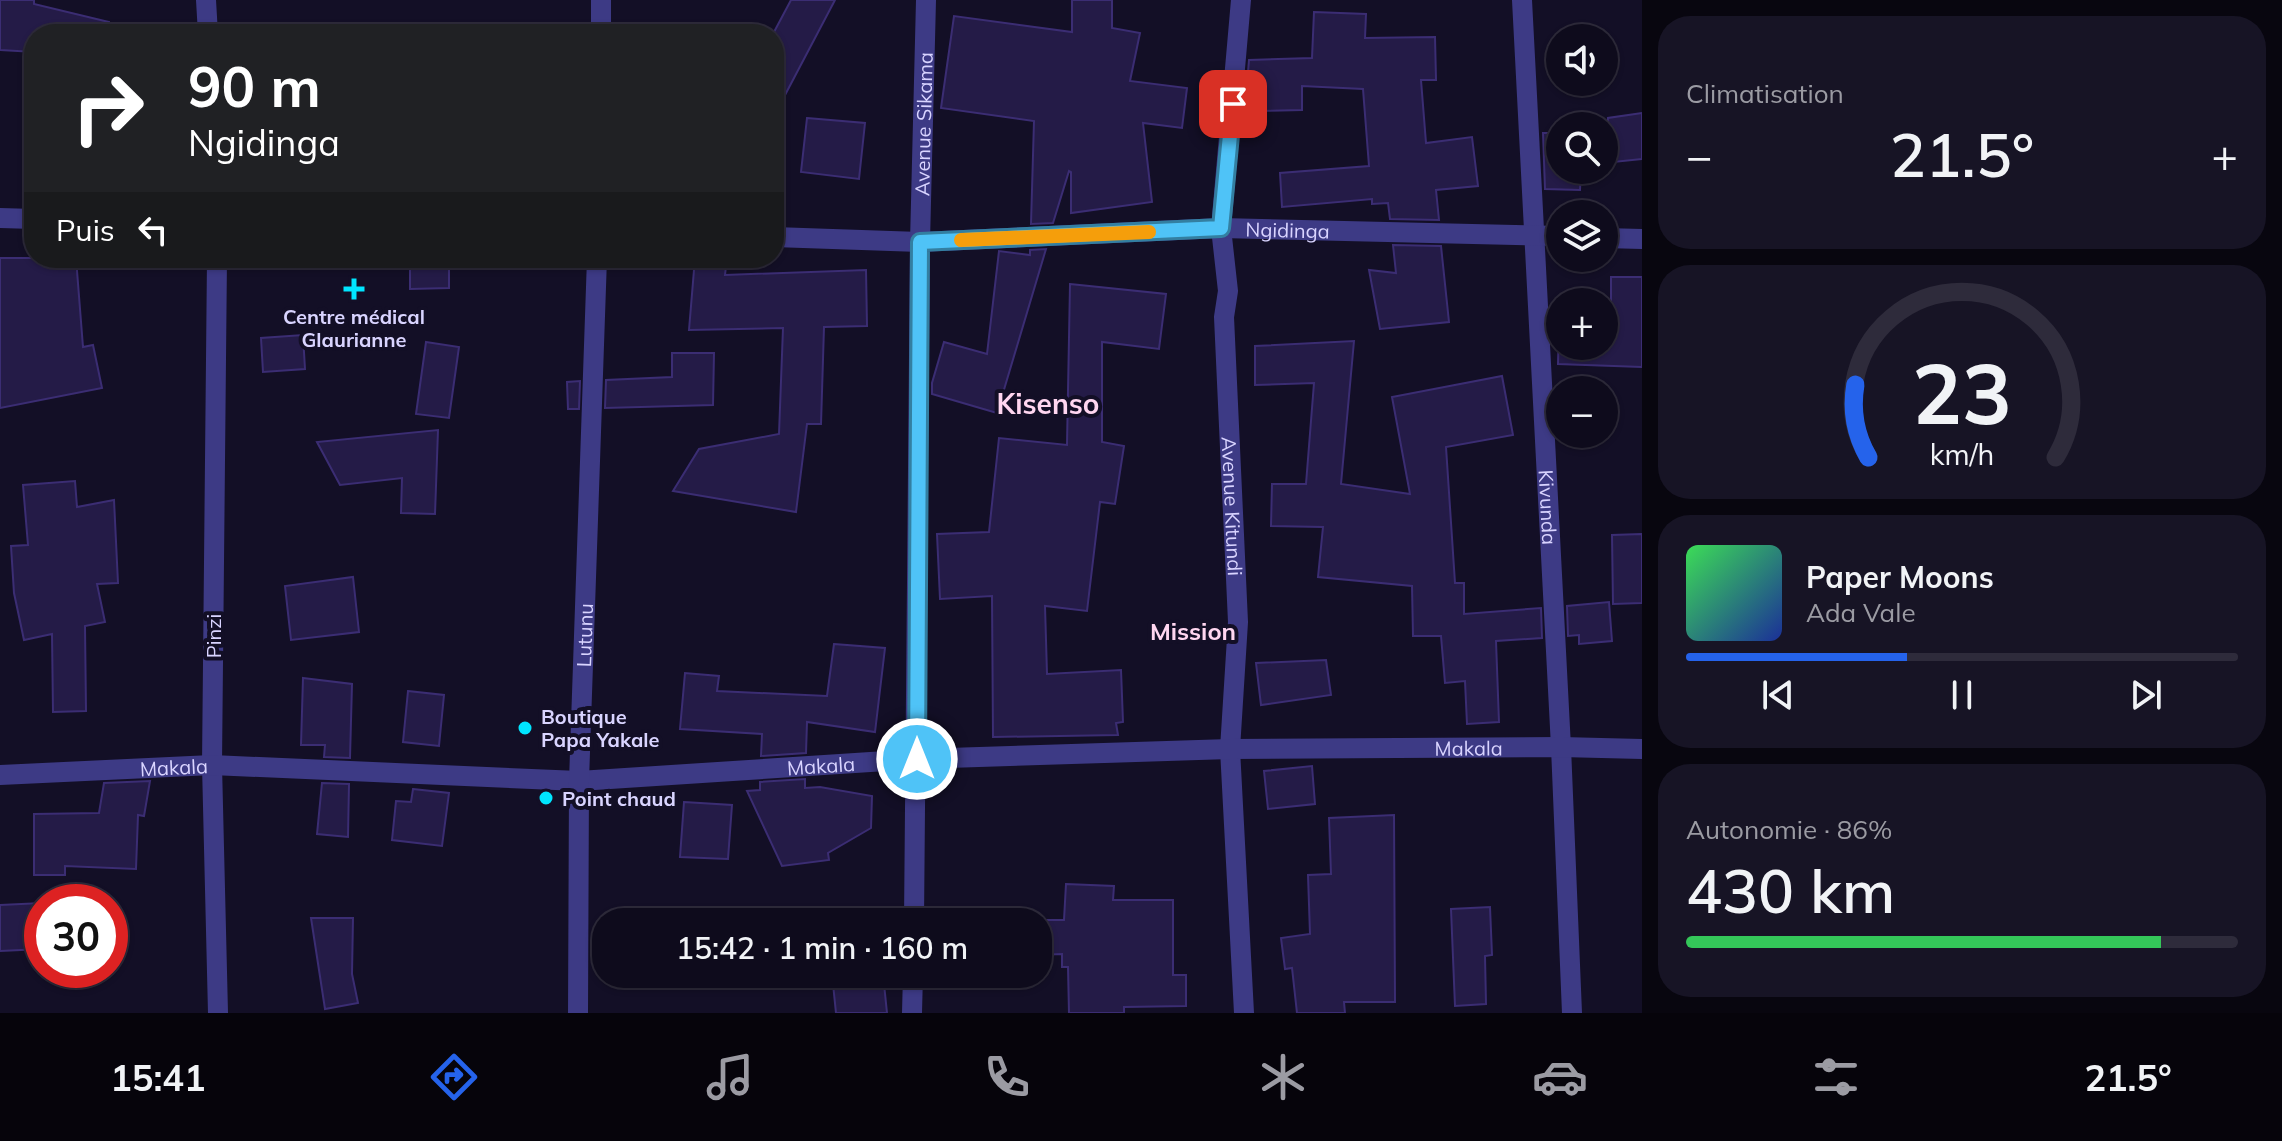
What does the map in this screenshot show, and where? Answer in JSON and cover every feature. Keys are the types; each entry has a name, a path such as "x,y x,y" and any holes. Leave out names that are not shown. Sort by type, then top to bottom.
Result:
{"street":[{"path":"206,0 207,24"},
{"path":"601,0 601,24"},
{"name":"Avenue Sikama","path":"914,908 920,242 926,0"},
{"name":"Avenue Kitundi","path":"1241,0 1221,228 1228,291 1224,317 1238,622 1230,749 1244,1013"},
{"name":"Kivunda","path":"1522,0 1572,1013"},
{"path":"0,218 24,219"},
{"name":"Ngidinga","path":"784,237 920,242 1221,228 1546,235"},
{"path":"1618,238 1642,239"},
{"name":"Pinzi","path":"217,268 212,765 218,1013"},
{"name":"Lutunu","path":"578,1013 579,781 597,268"},
{"name":"Makala","path":"0,775 212,765 579,781 917,759 1230,749 1642,749"},
{"path":"912,1013 913,988"}],"building":[{"path":"0,0 34,0 34,4 109,22 24,24 24,51 0,50"},
{"path":"791,0 835,0 784,97 784,24 778,24"},
{"path":"1072,0 1112,0 1112,28 1140,33 1130,81 1187,88 1182,128 1143,123 1152,202 1071,213 1069,171 1053,223 1031,224 1034,121 941,108 954,16 1072,32"},
{"path":"1314,12 1366,14 1365,38 1435,37 1436,80 1421,80 1426,143 1472,137 1478,186 1436,190 1439,220 1390,219 1388,203 1372,204 1372,199 1282,207 1280,173 1369,166 1363,89 1302,86 1302,110 1256,111 1255,84 1247,84 1249,60 1312,58"},
{"path":"1642,113 1642,159 1618,162 1618,117"},
{"path":"807,118 865,123 859,179 801,172"},
{"path":"1543,133 1546,133 1546,184 1580,184 1580,190 1545,189"},
{"path":"1393,245 1441,246 1449,322 1380,329 1369,270 1396,273"},
{"path":"1046,249 997,413 932,394 932,383 944,342 987,354 999,251 1030,255 1030,250"},
{"path":"0,258 24,258 24,268 77,268 83,347 93,345 102,388 0,408"},
{"path":"410,268 449,268 449,288 410,289"},
{"path":"694,268 726,268 725,275 866,270 867,326 824,327 821,424 807,424 796,512 673,491 699,449 779,434 783,328 689,330"},
{"path":"1611,277 1642,277 1642,367 1558,364 1558,360 1618,360 1618,288 1611,288"},
{"path":"1070,284 1166,294 1159,349 1102,342 1102,442 1124,446 1115,504 1100,502 1087,611 1045,606 1047,674 1121,670 1123,722 1116,723 1118,735 993,737 992,596 940,599 937,534 989,532 999,438 1067,445"},
{"path":"303,335 305,369 263,372 261,338"},
{"path":"1354,341 1341,484 1410,494 1392,397 1502,376 1513,435 1446,447 1455,583 1464,583 1464,614 1541,608 1542,638 1496,641 1499,722 1467,724 1465,681 1445,683 1441,636 1413,636 1412,586 1318,577 1323,527 1271,526 1272,484 1306,484 1314,383 1255,385 1255,346"},
{"path":"426,342 459,347 449,418 416,414"},
{"path":"672,353 714,353 713,405 605,408 606,380 672,377"},
{"path":"580,381 579,409 568,409 567,382"},
{"path":"438,430 435,514 401,513 402,478 340,485 317,442"},
{"path":"75,481 77,507 114,500 118,583 97,584 105,622 85,626 86,711 53,712 52,634 24,640 14,593 11,546 28,545 23,485"},
{"path":"1642,534 1642,603 1613,604 1612,535"},
{"path":"353,577 359,632 291,640 285,586"},
{"path":"1609,602 1612,641 1579,644 1579,635 1568,636 1567,606"},
{"path":"834,644 885,648 875,732 807,722 806,753 761,756 762,734 680,729 685,673 719,676 717,691 827,696"},
{"path":"1326,660 1331,695 1261,705 1256,663"},
{"path":"303,678 352,684 350,758 324,757 325,745 301,745"},
{"path":"408,691 444,695 439,746 403,742"},
{"path":"1312,766 1315,804 1268,809 1264,771"},
{"path":"805,779 805,788 820,787 872,796 871,828 828,853 829,860 782,866 747,791 760,790 760,782"},
{"path":"150,781 144,816 138,815 136,869 65,866 65,875 34,875 34,814 99,813 104,783"},
{"path":"322,783 349,784 348,837 317,834"},
{"path":"413,789 449,793 442,846 392,840 396,801 411,802"},
{"path":"684,802 732,805 728,859 680,857"},
{"path":"1394,815 1395,1002 1344,1002 1345,1013 1297,1013 1292,968 1285,969 1281,938 1310,934 1308,875 1331,874 1329,818"},
{"path":"1066,884 1114,886 1113,900 1173,900 1173,975 1186,975 1186,1006 1124,1007 1124,1013 1069,1013 1068,967 1062,967 1062,954 1052,954 1052,920 1064,920"},
{"path":"24,904 24,950 0,951 0,905"},
{"path":"1490,907 1492,955 1485,956 1486,1004 1455,1006 1451,909"},
{"path":"311,918 353,918 352,974 358,1003 325,1009"},
{"path":"833,988 884,988 887,1013 836,1013"}],"slow traffic":[{"path":"961,240 1149,232"}],"place":[{"name":"Centre médical Glaurianne","path":"354,289"},
{"name":"Boutique Papa Yakale","path":"525,728"},
{"name":"Point chaud","path":"546,798"}],"district":[{"name":"Kisenso","path":"1048,403"},
{"name":"Mission","path":"1193,631"}],"route":[{"path":"917,759 920,242 1221,228 1233,104"}]}
